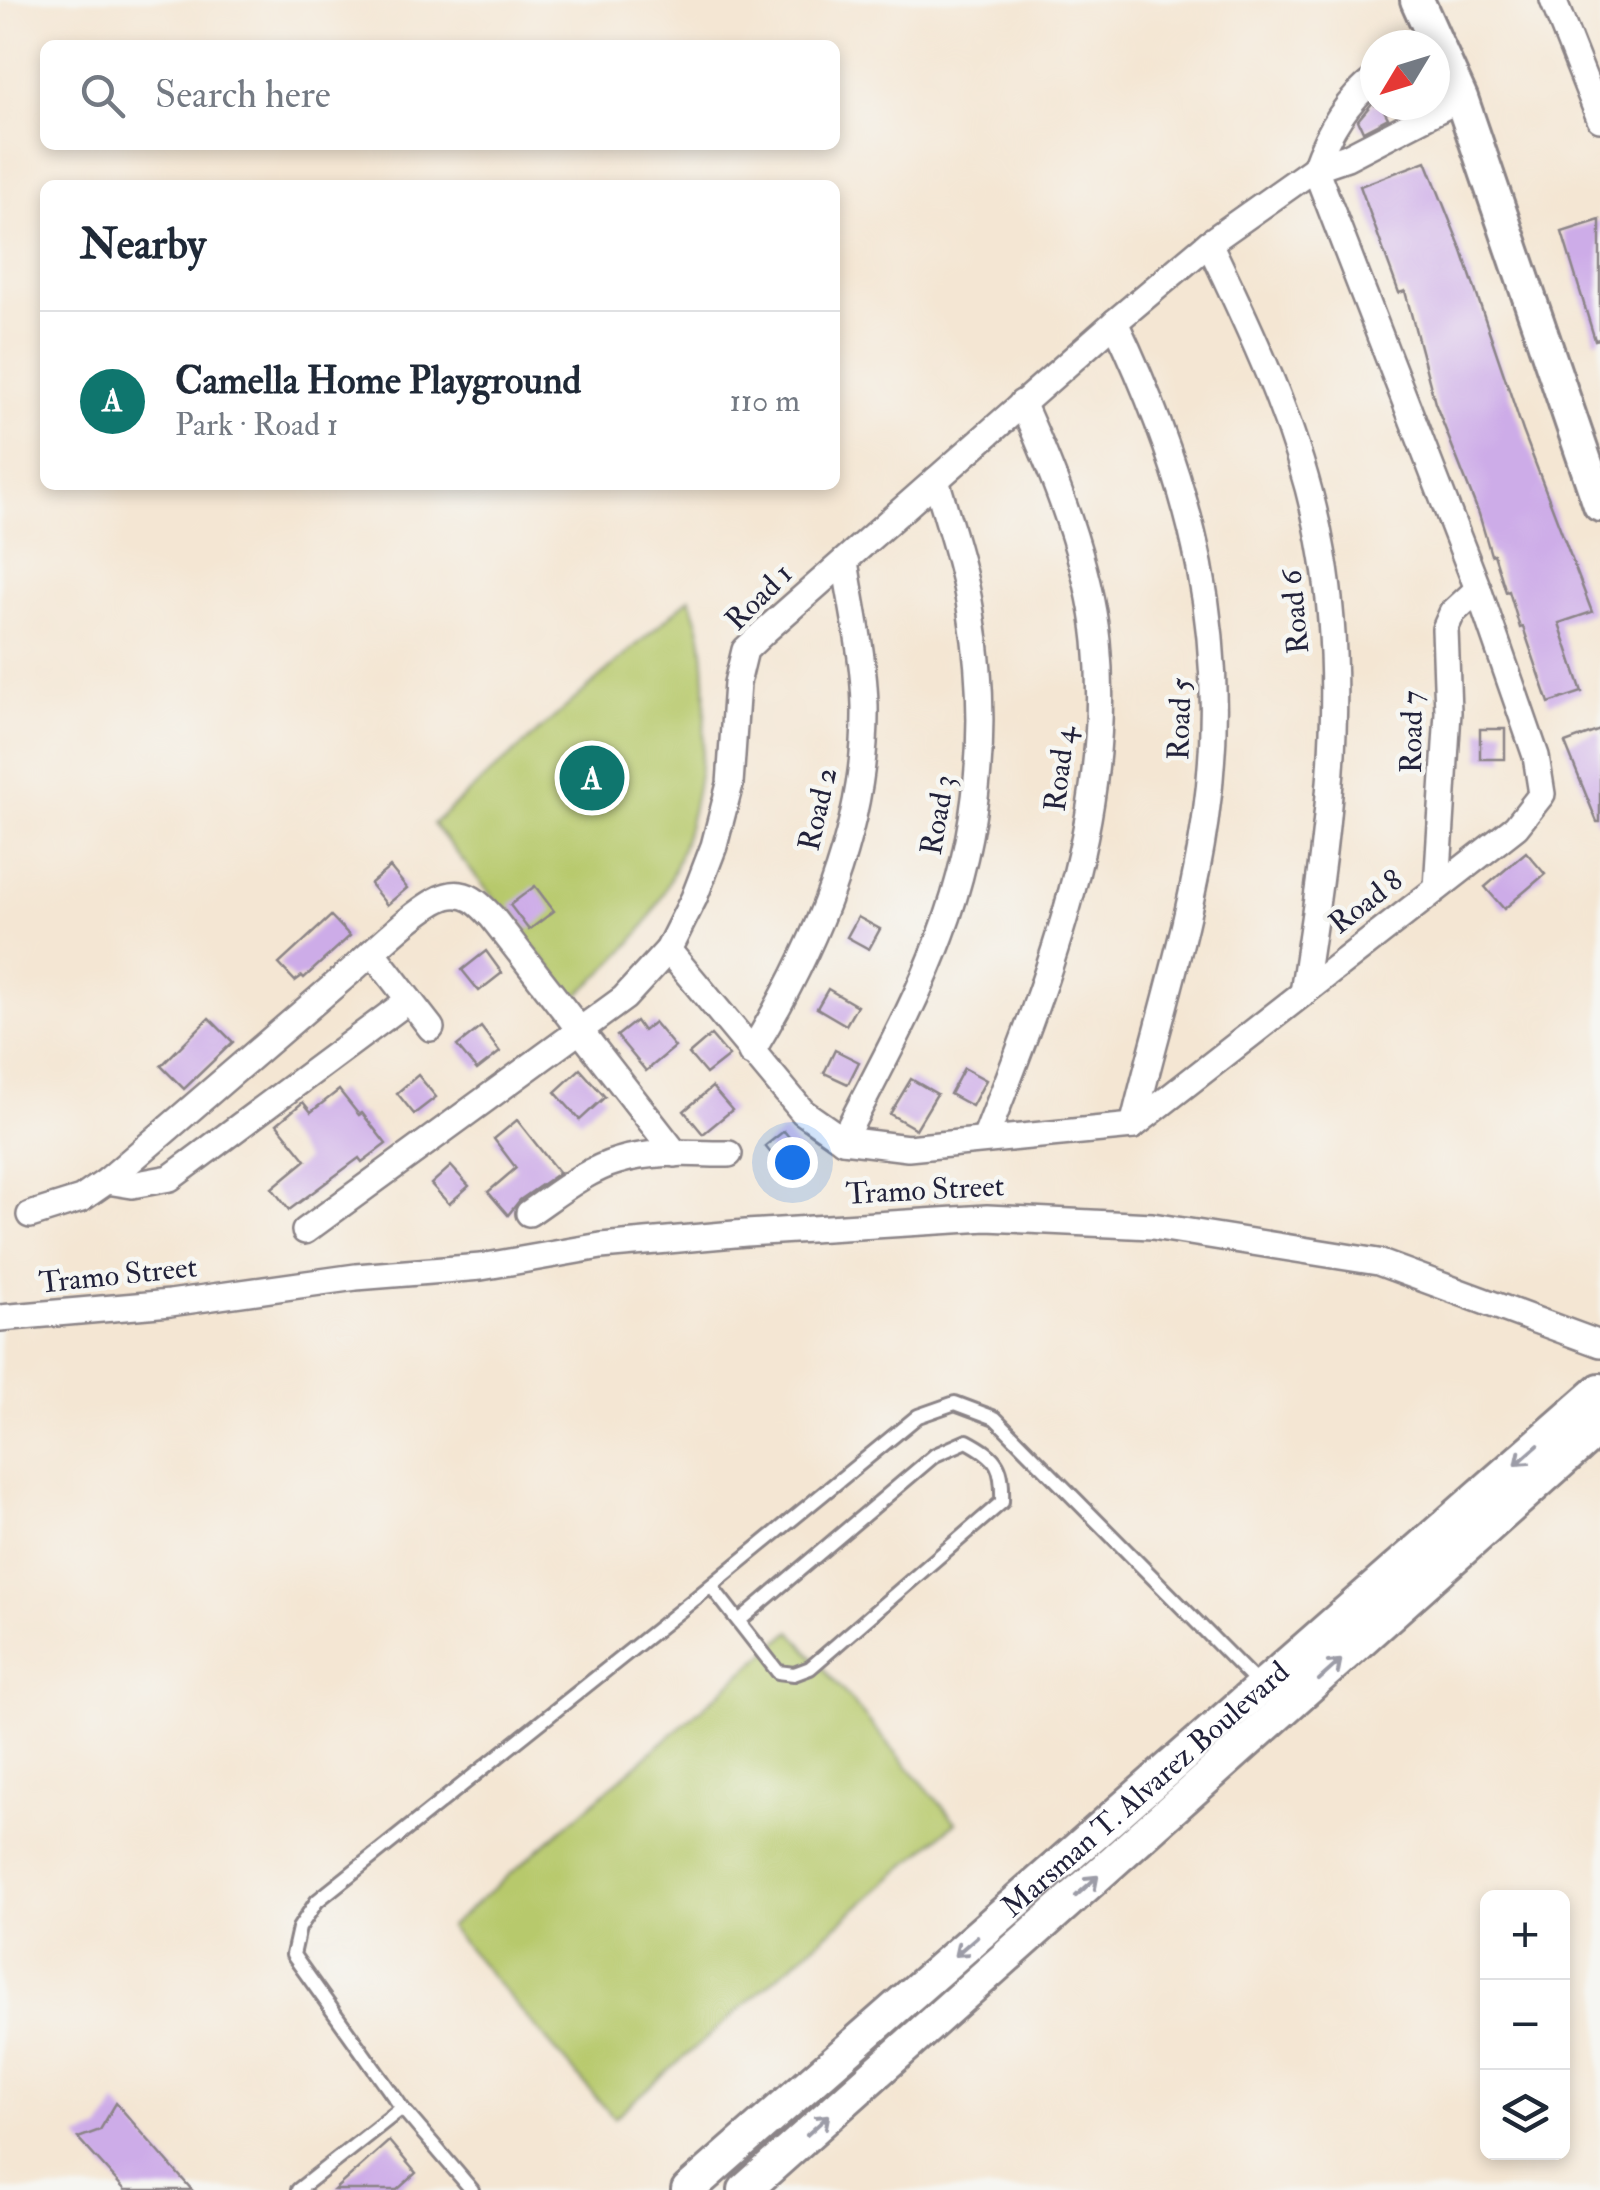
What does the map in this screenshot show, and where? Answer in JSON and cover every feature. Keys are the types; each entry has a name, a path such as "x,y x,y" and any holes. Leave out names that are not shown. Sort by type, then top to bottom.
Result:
{"street":[{"path":"1417,0 1424,30"},
{"path":"1554,0 1600,119"},
{"path":"1450,80 1461,98 1600,505"},
{"path":"1314,168 1323,144 1360,90"},
{"path":"1314,168 1347,156 1461,98"},
{"name":"Road 1","path":"306,1231 624,998 668,950 714,846 730,784 737,683 745,650 1115,322 1209,244 1314,168"},
{"name":"Road 8","path":"1133,1126 1516,827 1542,794 1536,756 1478,589 1314,168"},
{"name":"Road 6","path":"1209,244 1279,398 1323,556 1334,692 1333,746 1323,864 1302,993"},
{"name":"Road 5","path":"1115,322 1138,370 1197,542 1214,667 1214,743 1205,824 1133,1126"},
{"name":"Road 4","path":"985,1140 1035,1011 1076,879 1090,812 1100,692 1096,636 1068,522 1049,462 1022,402"},
{"name":"Road 3","path":"843,1140 921,984 942,932 965,857 980,760 972,613 936,480"},
{"name":"Road 2","path":"751,1053 786,995 849,838 862,772 865,706 844,560"},
{"name":"Road 7","path":"1436,888 1448,712 1445,630 1452,614 1478,589"},
{"path":"30,1215 81,1199 107,1181 372,952 434,902 449,895 476,900 492,917 676,1154"},
{"path":"668,950 803,1112 843,1140 908,1148 1133,1126"},
{"path":"372,952 431,1028"},
{"path":"107,1181 132,1185 170,1178 409,1000"},
{"path":"530,1213 578,1180 616,1161 646,1154 729,1154"},
{"name":"Tramo Street","path":"0,1318 170,1303 356,1277 481,1267 601,1246 746,1232 987,1218 1152,1226 1378,1262 1600,1344"},
{"name":"Marsman T. Alvarez Boulevard","path":"688,2190 1600,1390"},
{"name":"Marsman T. Alvarez Boulevard","path":"745,2190 1600,1427"}],"lane":[{"path":"472,2190 402,2108 293,1955 299,1928 317,1900 918,1416 956,1403 995,1418 1261,1688 1281,1714"},
{"path":"711,1586 738,1621 778,1672 794,1674 810,1668 1002,1502 1003,1472 988,1452 968,1442 935,1455 738,1621"},
{"path":"298,2190 402,2108"}],"green space":[{"path":"690,598 701,637 705,713 697,789 688,827 677,863 644,926 575,998 433,824"},
{"path":"791,1631 956,1822 614,2118 449,1927"}],"building":[{"path":"1360,118 1384,120 1363,131"},
{"path":"1426,161 1592,612 1559,623 1582,692 1549,703 1435,403 1405,291 1399,293 1360,186"},
{"path":"1600,220 1600,339 1595,340 1562,232"},
{"path":"1480,729 1505,729 1505,759 1480,759"},
{"path":"1600,730 1600,822 1597,822 1565,743"},
{"path":"1526,852 1545,874 1504,909 1485,887"},
{"path":"390,867 407,888 387,905 370,884"},
{"path":"535,886 554,911 529,930 510,905"},
{"path":"331,916 350,936 304,978 295,981 279,964"},
{"path":"858,917 880,929 869,949 847,937"},
{"path":"486,951 502,973 479,991 462,970"},
{"path":"828,989 857,1006 846,1025 817,1008"},
{"path":"209,1018 233,1042 184,1089 161,1066"},
{"path":"636,1021 643,1031 654,1022 675,1047 646,1071 617,1036"},
{"path":"481,1027 500,1052 477,1070 457,1046"},
{"path":"711,1035 729,1056 706,1074 689,1054"},
{"path":"835,1050 859,1062 848,1084 824,1073"},
{"path":"964,1068 986,1080 972,1106 950,1094"},
{"path":"580,1069 605,1097 580,1120 555,1092"},
{"path":"418,1075 436,1097 414,1114 397,1093"},
{"path":"911,1079 937,1094 916,1129 890,1114"},
{"path":"712,1087 732,1110 703,1134 684,1111"},
{"path":"339,1090 386,1144 362,1162 359,1158 289,1210 272,1188 306,1160 277,1124 303,1102 311,1112"},
{"path":"517,1120 559,1173 520,1200 508,1215 488,1192 516,1168 494,1139"},
{"path":"784,1131 810,1163 791,1178 765,1146"},
{"path":"451,1166 469,1186 449,1204 431,1184"},
{"path":"116,2103 192,2190 125,2190 78,2138 100,2130"},
{"path":"389,2141 416,2173 397,2190 334,2190"}],"place":[{"name":"Camella Home Playground","path":"592,778"}]}
